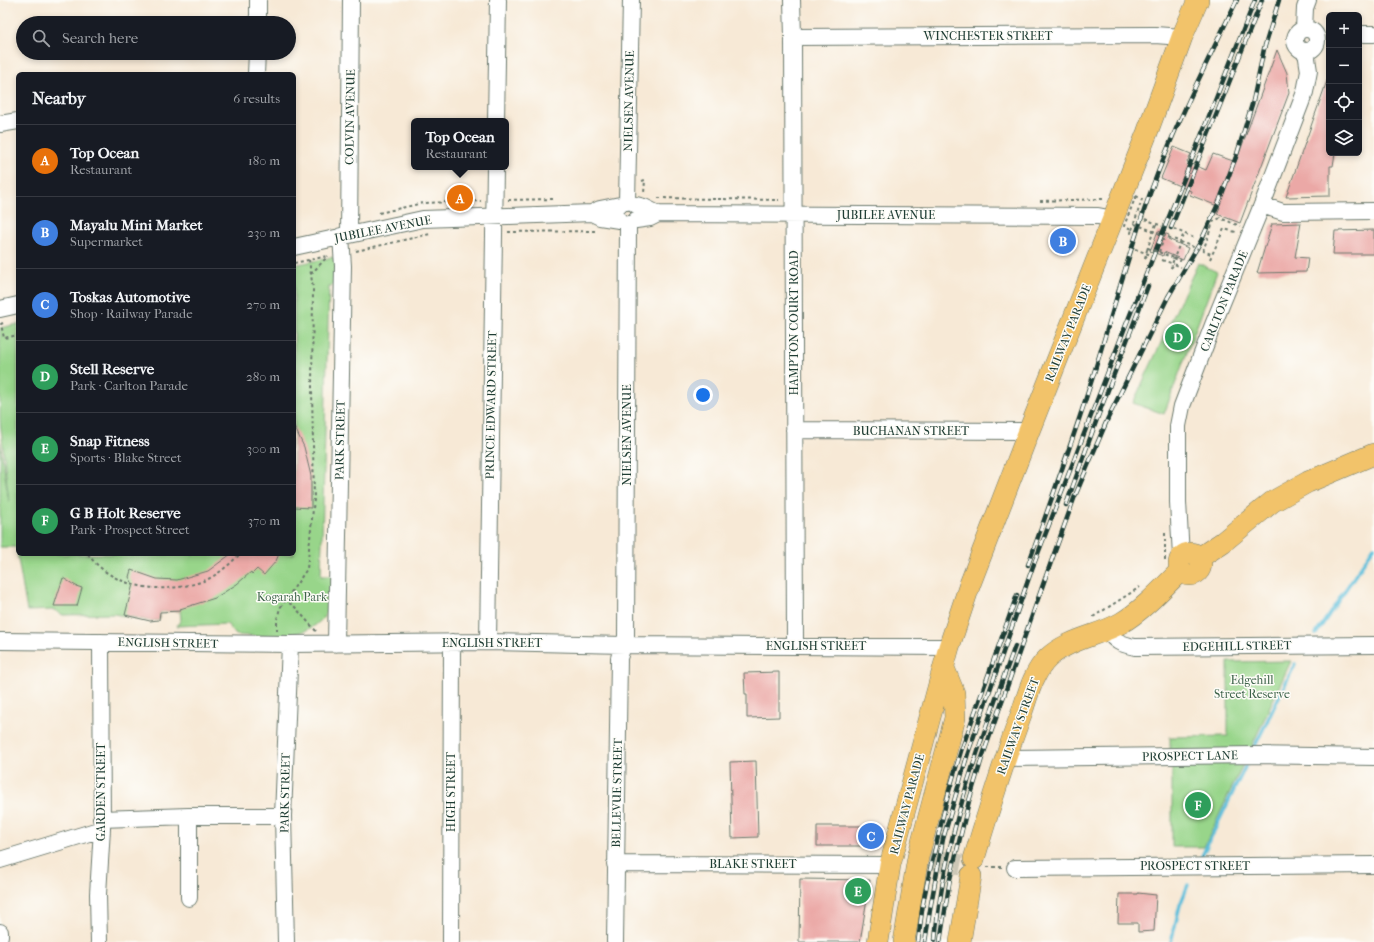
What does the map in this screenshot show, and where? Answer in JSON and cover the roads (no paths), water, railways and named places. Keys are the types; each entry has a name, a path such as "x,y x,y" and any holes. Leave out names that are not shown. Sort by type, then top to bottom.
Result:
{"main road":[{"name":"RAILWAY PARADE","path":"878,942 890,865 949,647 973,577 1029,431 1147,133 1182,37 1198,0"},
{"name":"RAILWAY STREET","path":"960,942 970,867 1005,758 1037,674 1047,658 1074,642 1107,630 1123,622 1146,603 1187,562 1223,542 1272,502 1308,482 1374,454"},
{"name":"RAILWAY PARADE","path":"904,942 955,718 954,694 944,668"}],"street":[{"path":"258,0 258,16"},
{"name":"COLVIN AVENUE","path":"345,235 351,0"},
{"path":"496,118 498,0"},
{"name":"NIELSEN AVENUE","path":"624,645 626,629 630,211 627,181 631,0"},
{"name":"HAMPTON COURT ROAD","path":"792,0 794,37 793,189 795,646"},
{"path":"1308,0 1306,8 1317,34"},
{"name":"CARLTON PARADE","path":"1187,562 1178,502 1178,426 1182,406 1213,325 1245,228 1262,205 1305,92 1309,71 1306,52 1311,50 1316,45 1317,34"},
{"path":"1362,34 1374,34"},
{"name":"WINCHESTER STREET","path":"794,37 1156,35 1182,37"},
{"path":"256,72 257,60"},
{"path":"0,124 16,121"},
{"name":"PRINCE EDWARD STREET","path":"488,642 495,170"},
{"path":"1262,205 1282,212 1374,211"},
{"name":"JUBILEE AVENUE","path":"296,247 423,219 494,224 592,213 600,209 630,211 644,207 658,214 1094,216 1113,220"},
{"name":"PARK STREET","path":"333,644 342,252 345,235"},
{"path":"3,316 16,306"},
{"name":"BUCHANAN STREET","path":"794,430 1029,431"},
{"name":"EDGEHILL STREET","path":"1107,630 1115,640 1122,645 1135,647 1374,645"},
{"name":"ENGLISH STREET","path":"0,641 283,644 488,642 624,645 949,647"},
{"name":"GARDEN STREET","path":"99,942 98,894 101,824 101,642"},
{"name":"HIGH STREET","path":"451,942 452,642"},
{"name":"PARK STREET","path":"283,644 283,816 286,942"},
{"name":"BELLEVUE STREET","path":"614,942 619,658 624,645"},
{"name":"PROSPECT LANE","path":"1005,758 1252,755 1374,757"},
{"path":"189,816 189,898"},
{"path":"0,860 101,824 189,816 283,816"},
{"name":"BLAKE STREET","path":"616,864 890,865"},
{"name":"PROSPECT STREET","path":"1015,868 1374,865"}],"waterway":[{"path":"1316,634 1374,547"},
{"path":"1253,750 1295,664"},
{"path":"1200,860 1249,759"},
{"path":"1171,942 1180,905 1188,885"}],"tunnel":[{"path":"926,858 961,865"}],"railway":[{"path":"1028,565 1094,373 1129,257 1152,188 1182,116 1237,0"},
{"path":"925,942 943,839 968,753 1032,569 1124,330 1255,0"},
{"path":"1171,228 1262,0"},
{"path":"940,942 950,879 969,801 982,758 1046,576 1075,496 1108,418 1168,297 1201,241 1219,202 1237,154 1253,101 1264,49 1279,0"},
{"path":"1066,505 1101,408 1148,286"},
{"path":"918,942 923,903 949,791 961,751 1017,595"},
{"path":"935,940 946,864 965,790 1015,646"}],"place":[{"name":"Top Ocean","path":"460,198"},
{"name":"Mayalu Mini Market","path":"1063,241"},
{"name":"Stell Reserve","path":"1178,337"},
{"name":"G B Holt Reserve","path":"1198,805"},
{"name":"Toskas Automotive","path":"871,836"},
{"name":"Snap Fitness","path":"858,891"}],"park label":[{"name":"Kogarah Park","path":"292,597"},
{"name":"Edgehill Street Reserve","path":"1252,687"}]}
